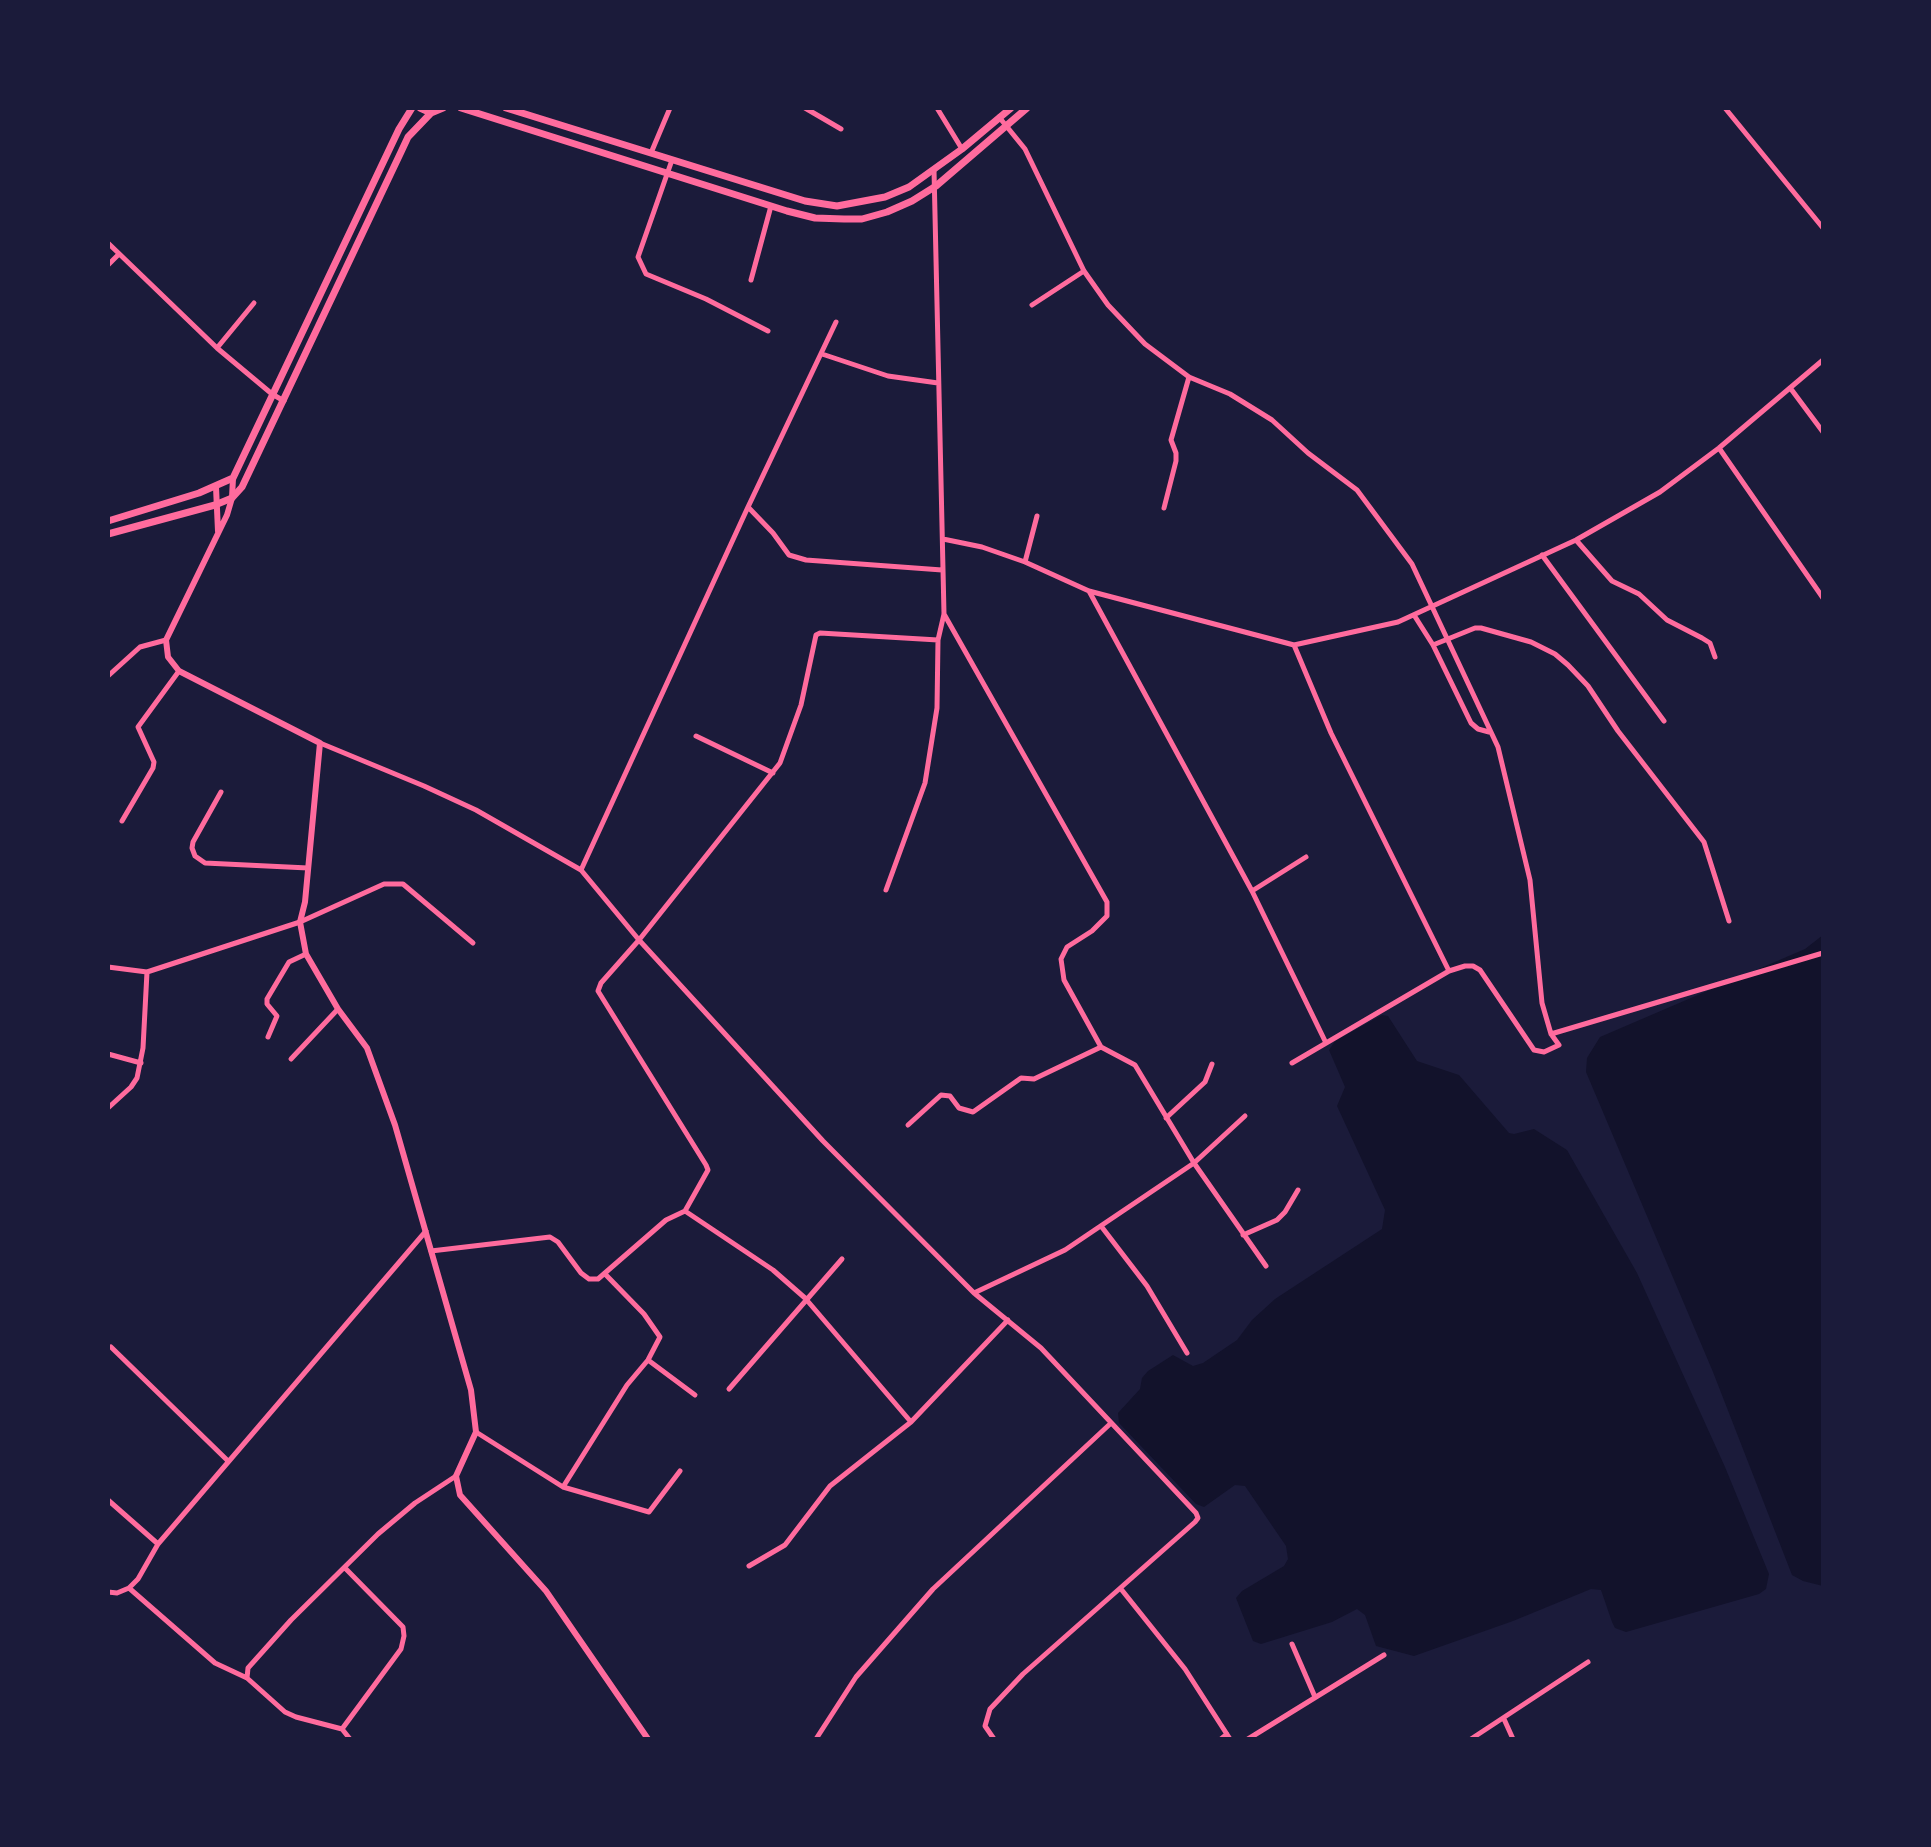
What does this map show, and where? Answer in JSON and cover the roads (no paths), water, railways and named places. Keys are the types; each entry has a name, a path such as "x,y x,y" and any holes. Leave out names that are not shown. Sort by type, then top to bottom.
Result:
{"main road":[{"path":"108,521 216,487 233,478 399,129 412,108"},
{"path":"420,108 431,113"},
{"path":"108,534 215,505 232,498 242,487 408,137 431,113 443,108"},
{"path":"461,108 771,206 815,218 862,219 900,208 936,186 1027,108"},
{"path":"506,108 805,201 837,206 885,197 909,187 962,149 1011,108"}],"street":[{"path":"650,154 670,108"},
{"path":"805,108 841,129"},
{"path":"937,108 962,149"},
{"path":"1725,108 1823,228"},
{"path":"999,117 1025,149 1084,271 1108,305 1145,344 1189,377 1230,394 1272,420 1308,453 1357,490 1412,564 1500,755 1530,880 1542,1003 1551,1034 1559,1045 1544,1052 1534,1050 1523,1038 1492,985 1473,966 1449,971 1292,1063"},
{"path":"672,160 638,257 646,274 706,299 768,331"},
{"path":"886,890 925,783 937,708 938,640 944,614 934,170"},
{"path":"751,280 771,206"},
{"path":"108,243 217,348 284,401"},
{"path":"108,265 119,254"},
{"path":"1032,305 1084,271"},
{"path":"217,348 254,303"},
{"path":"581,870 836,322"},
{"path":"822,354 888,376 938,383"},
{"path":"943,539 982,547 1025,562 1089,591 1294,645 1398,622 1576,540 1660,492 1719,448 1823,360"},
{"path":"1164,508 1176,461 1171,440 1189,377"},
{"path":"1791,389 1823,432"},
{"path":"1719,448 1823,598"},
{"path":"233,478 232,498 218,535 166,640 168,657 179,671 320,743 476,810 581,870 639,940 823,1141 974,1293 1041,1348 1198,1518 1023,1674 990,1709 985,1726 994,1739"},
{"path":"216,487 218,535"},
{"path":"748,507 789,555 820,562 942,570"},
{"path":"1025,562 1037,516"},
{"path":"1576,540 1612,581 1639,594 1667,620 1710,643 1715,657"},
{"path":"1542,555 1664,721"},
{"path":"1089,591 1252,891 1326,1043"},
{"path":"944,614 1107,902 1107,916 1092,931 1067,947 1061,959 1064,980 1101,1047 1135,1065 1194,1163 1266,1266"},
{"path":"1414,615 1433,645 1471,723 1490,733"},
{"path":"1433,645 1481,628 1531,642 1555,654 1568,665 1588,686 1618,731 1704,842 1729,921"},
{"path":"431,1251 550,1237 558,1242 581,1273 589,1279 598,1279 666,1220 685,1211 708,1170 598,991 601,983 780,763 801,705 816,635 938,640"},
{"path":"108,676 140,647 166,640"},
{"path":"1294,645 1331,733 1449,971"},
{"path":"122,821 153,768 154,762 138,727 179,671"},
{"path":"696,736 773,773"},
{"path":"247,1678 248,1668 378,1534 415,1503 456,1476 476,1432 471,1390 395,1125 367,1048 338,1009 306,954 300,922 320,743"},
{"path":"221,792 193,842 195,856 205,863 308,868"},
{"path":"1252,891 1306,857"},
{"path":"108,967 147,972 300,922 384,884 403,884 473,943"},
{"path":"1551,1034 1823,953"},
{"path":"268,1037 277,1016 267,1004 267,999 289,962 306,954"},
{"path":"108,1108 131,1087 141,1063 147,972"},
{"path":"291,1059 338,1009"},
{"path":"908,1125 941,1095 950,1096 959,1108 973,1112 1021,1078 1034,1079 1101,1047"},
{"path":"108,1054 141,1063"},
{"path":"1166,1118 1205,1082 1212,1064"},
{"path":"974,1293 1065,1250 1194,1163 1245,1116"},
{"path":"1243,1235 1277,1220 1298,1190"},
{"path":"685,1211 761,1261 805,1298 911,1422"},
{"path":"1101,1226 1147,1286 1187,1353"},
{"path":"108,1592 117,1593 129,1588 138,1579 158,1544 227,1460 426,1231"},
{"path":"729,1389 842,1259"},
{"path":"563,1487 627,1385 648,1360 660,1337 644,1314 606,1275"},
{"path":"749,1566 785,1545 830,1486 911,1422 1008,1320"},
{"path":"111,1347 227,1460"},
{"path":"648,1360 695,1395"},
{"path":"816,1739 856,1677 933,1589 1110,1424"},
{"path":"476,1432 563,1487 649,1512 680,1471"},
{"path":"456,1476 460,1495 546,1591 648,1739"},
{"path":"108,1500 158,1544"},
{"path":"342,1729 401,1649 404,1636 403,1627 345,1568"},
{"path":"129,1588 215,1663 247,1678 290,1715 342,1729 350,1739"},
{"path":"1121,1589 1185,1669 1229,1737 1221,1739"},
{"path":"1292,1644 1315,1697"},
{"path":"1248,1739 1384,1655"},
{"path":"1471,1739 1588,1662"},
{"path":"1504,1719 1513,1739"}]}
